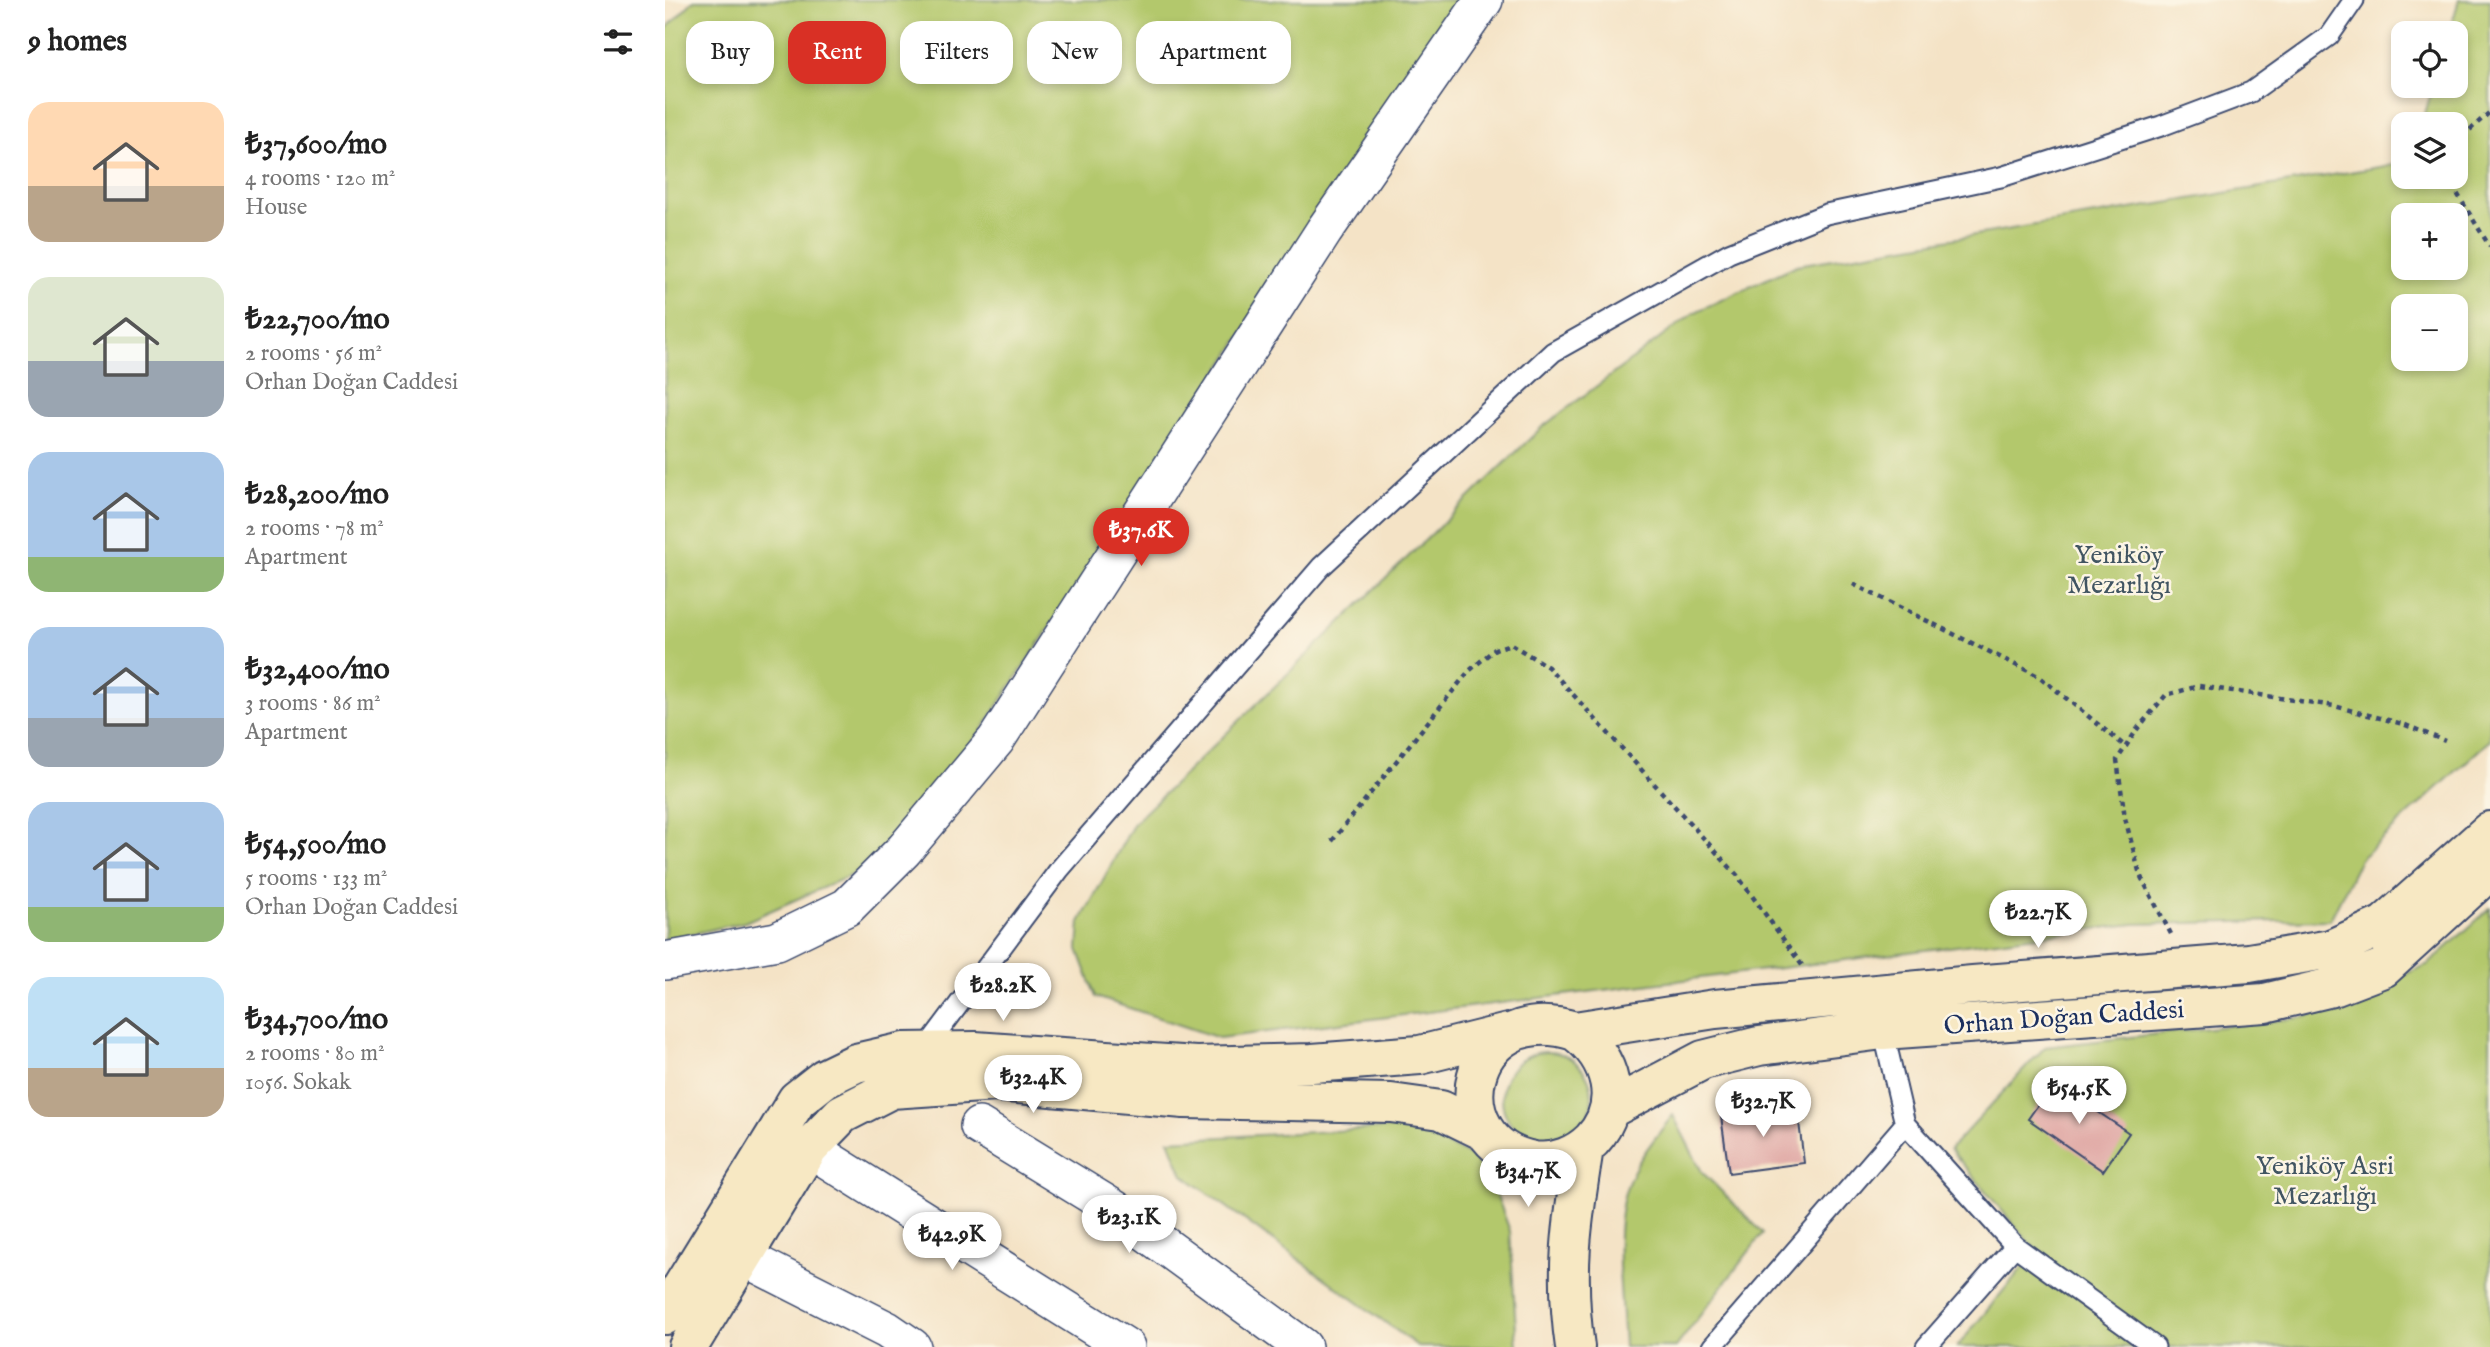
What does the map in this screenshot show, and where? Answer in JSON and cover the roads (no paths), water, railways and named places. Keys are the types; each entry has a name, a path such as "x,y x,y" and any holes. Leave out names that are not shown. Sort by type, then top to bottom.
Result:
{"main road":[{"path":"1575,1031 1635,1020 1811,999 2189,969 2249,963 2331,949 2384,925 2490,831"},
{"name":"Orhan Doğan Caddesi","path":"1610,1109 1703,1060 1759,1046 1883,1030 2265,1003 2336,986 2383,968 2490,870"},
{"path":"665,1315 797,1100 825,1077 856,1063 904,1052 975,1051 1196,1066 1312,1063 1420,1055 1530,1025 1553,1024 1575,1031 1593,1045 1606,1064 1611,1086 1610,1109 1601,1131 1584,1148 1565,1158 1542,1162 1510,1153 1486,1132 1441,1110 1391,1103 1184,1099 996,1082 891,1089 842,1114 809,1148 688,1347"},
{"path":"1486,1132 1476,1111 1474,1089 1479,1067 1491,1048 1508,1033"},
{"path":"1575,1347 1569,1302 1569,1236 1584,1148"},
{"path":"1542,1162 1569,1236"}],"street":[{"path":"665,961 777,941 847,907 904,850 996,740 1324,231 1484,0"},
{"path":"979,1126 1113,1208 1303,1347"},
{"path":"809,1148 1126,1347"},
{"path":"741,1256 887,1330 912,1347"}],"lane":[{"path":"923,1052 1059,870 1321,567 1553,352 1729,253 1826,214 2001,177 2161,126 2251,92 2329,36 2354,0"},
{"path":"1883,1030 1905,1124 2015,1246 2155,1347"},
{"path":"1712,1347 1905,1124"},
{"path":"1926,1347 2015,1246"}],"park label":[{"name":"Yeniköy Mezarlığı","path":"2119,570"},
{"name":"Yeniköy Asri Mezarlığı","path":"2325,1181"}]}
